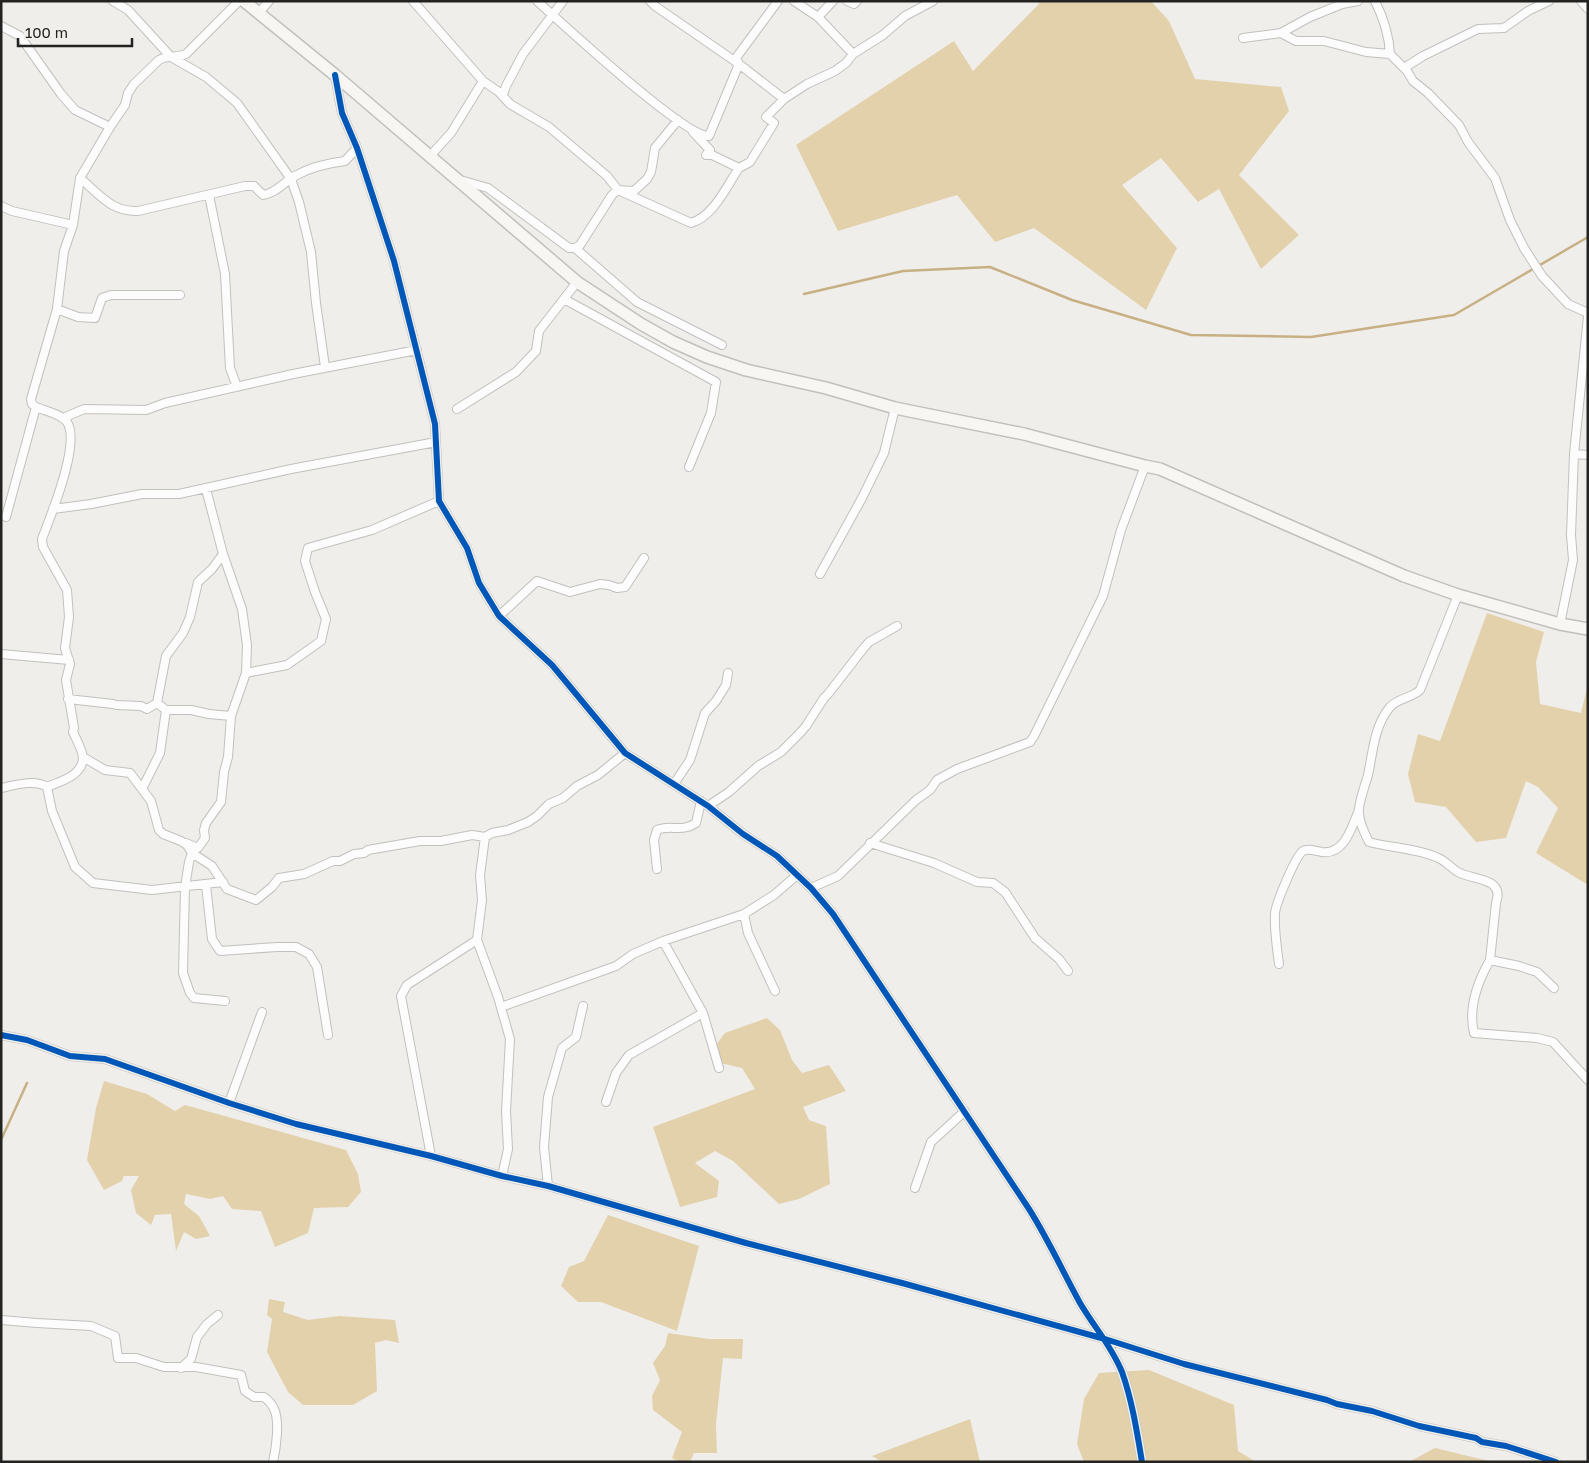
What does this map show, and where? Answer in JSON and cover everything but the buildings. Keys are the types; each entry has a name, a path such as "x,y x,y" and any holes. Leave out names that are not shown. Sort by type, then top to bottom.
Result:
{"main road":[{"path":"244,1 335,75 577,282 641,324 673,342 707,357 746,370 826,388 895,408 1024,434 1160,469 1180,476 1404,576 1560,624 1588,629"}],"street":[{"path":"113,1 128,10 171,57 206,77 237,103 291,179 300,202 311,252 325,367"},
{"path":"206,489 242,609 247,645 246,673 231,716 228,757 224,772 221,802 206,823 204,830 205,838 198,848 162,834 159,830 151,801 130,773 105,770 83,757 72,732 74,728 66,680 69,660 65,648 69,617 67,590 43,547 42,539 69,458 70,431 68,423 63,418 36,407 32,404 31,399 57,309 64,251 73,226 80,178 110,127 125,106 128,94 134,84 159,60 180,57 186,54 238,1"},
{"path":"258,14 269,1"},
{"path":"413,1 483,81 500,92 510,104 549,126 607,176 618,190 691,223 701,220 713,207 739,168 750,162 774,123 766,117 784,99 846,63 853,54 884,35 905,16 929,2"},
{"path":"537,1 615,71 690,129 710,150 706,155 712,155 739,168"},
{"path":"500,92 504,92 523,54 563,1"},
{"path":"650,1 739,64 784,99"},
{"path":"690,129 704,136 709,136 739,64 736,58 778,1"},
{"path":"794,1 818,17 853,54"},
{"path":"818,17 833,1"},
{"path":"847,1 854,4 857,1"},
{"path":"1243,38 1281,33 1310,17 1342,4 1358,1"},
{"path":"1375,1 1384,19 1390,38 1390,54"},
{"path":"1404,68 1423,56 1478,29 1504,28 1528,11 1549,1"},
{"path":"1581,1 1588,9"},
{"path":"1,26 20,36 61,94 75,110 110,127"},
{"path":"1281,33 1296,41 1324,42 1366,52 1390,54 1404,68 1413,81 1428,93 1459,125 1468,142 1495,178 1510,220 1524,248 1542,276 1568,304 1588,314 1574,454 1572,560 1560,624"},
{"path":"335,75 342,113 357,148 394,261 435,424 439,501 467,548 479,582 499,616 552,665 625,754 701,801 743,834 777,856 811,888 832,914 1030,1208 1081,1306 1116,1357 1123,1374 1142,1462"},
{"path":"430,156 451,133 483,81"},
{"path":"458,179 488,188 569,248 575,248 580,245 612,195 618,190 634,191 647,179 651,172 655,148 678,120"},
{"path":"80,178 116,208 138,211 245,186 254,186 263,195 272,194 296,175 330,163 345,161 357,148"},
{"path":"209,194 225,274 230,368 236,387"},
{"path":"1,206 12,211 73,226"},
{"path":"575,248 637,302 722,345"},
{"path":"457,409 516,372 536,351 539,331 577,282"},
{"path":"57,309 78,317 95,318 102,298 111,295 180,295"},
{"path":"564,299 716,382 711,413 689,467"},
{"path":"63,418 84,409 146,410 165,403 325,367 416,350"},
{"path":"6,517 36,407"},
{"path":"820,574 862,498 884,453 895,408"},
{"path":"53,509 142,494 179,494 291,469 436,442"},
{"path":"1574,454 1588,455"},
{"path":"811,888 838,876 916,800 930,790 937,780 957,770 1030,742 1103,596 1121,530 1145,466"},
{"path":"246,673 287,665 321,641 326,619 314,592 305,561 308,548 372,530 439,501"},
{"path":"157,703 166,656 183,633 190,617 198,582 224,554"},
{"path":"499,616 537,581 570,592 600,584 609,584 618,588 625,587 644,558"},
{"path":"1279,964 1275,913 1298,856 1306,850 1327,853 1338,849 1345,841 1359,810 1372,749 1380,723 1391,706 1415,695 1420,690 1458,594"},
{"path":"708,806 729,792 758,766 781,752 806,726 824,698 868,642 897,626"},
{"path":"1,654 69,660"},
{"path":"674,784 690,760 705,712 716,701 726,685 728,672"},
{"path":"68,699 113,704 116,706 141,706 147,708 157,703"},
{"path":"157,703 166,710 191,710 231,716"},
{"path":"142,789 160,753 166,710"},
{"path":"181,841 187,845 192,853 212,866 227,889 256,900 272,887 278,878 304,874 354,854 420,841 441,841 472,835 485,837 528,822 549,804 563,798 577,786 598,775 625,754"},
{"path":"47,787 73,776 80,768 83,757"},
{"path":"1,788 30,783 43,784 47,787 52,811 75,866 92,883 152,890 223,882"},
{"path":"657,869 654,840 657,830 665,827 679,830 689,828 696,823 701,801"},
{"path":"1359,810 1361,823 1368,842 1416,850 1438,857 1459,872 1493,884 1498,889 1499,895 1496,903 1490,960 1479,979 1471,1016 1474,1033 1538,1038 1553,1042 1588,1080"},
{"path":"485,837 480,875 482,900 477,940 501,1007 510,1039 506,1111 508,1149 502,1176"},
{"path":"870,844 934,863 977,882 993,884 1005,892 1035,938 1059,959 1068,971"},
{"path":"192,853 185,887 183,972 194,998 225,1001"},
{"path":"501,1007 616,966 633,954 663,941 744,914 774,896 797,875"},
{"path":"206,885 212,939 220,952 296,947 309,954 318,967 328,1035"},
{"path":"744,914 748,933 775,991"},
{"path":"431,1156 401,996 407,985 477,940"},
{"path":"663,941 704,1013 719,1068"},
{"path":"1490,960 1537,972 1554,988"},
{"path":"548,1186 544,1147 548,1097 562,1048 576,1037 583,1006"},
{"path":"228,1103 262,1012"},
{"path":"606,1102 616,1073 629,1055 704,1013"},
{"path":"1,1035 35,1042 70,1056 105,1059 228,1103 296,1124 548,1186 746,1242 1105,1339 1194,1366 1337,1404 1372,1411 1419,1426 1437,1428 1476,1438 1482,1442 1506,1446 1556,1462"},
{"path":"915,1188 931,1142 965,1111"},
{"path":"181,1368 191,1359 197,1337 218,1315"},
{"path":"1,1320 90,1326 115,1336 118,1358 136,1358 164,1367 196,1367 241,1375 245,1391 254,1397 264,1397 275,1410 276,1448 273,1462"}],"shaded area":[{"path":"1037,1 1151,1 1169,21 1195,79 1281,87 1289,111 1239,175 1299,235 1261,269 1219,189 1198,202 1161,158 1122,185 1177,248 1146,310 1034,228 995,242 957,195 838,231 796,145 954,41 973,71 1039,4"},
{"path":"1487,613 1544,632 1536,662 1540,704 1581,713 1588,684 1588,885 1536,853 1558,808 1538,787 1526,781 1506,838 1476,842 1446,807 1415,802 1408,774 1418,734 1440,741"},
{"path":"767,1018 780,1030 792,1060 802,1073 829,1065 846,1091 803,1107 809,1120 826,1126 830,1184 799,1199 779,1204 733,1161 715,1151 695,1163 719,1181 717,1197 680,1207 653,1127 755,1089 742,1068 720,1063 713,1049 725,1033"},
{"path":"104,1081 147,1094 175,1111 185,1105 346,1150 358,1174 361,1192 348,1207 314,1208 308,1233 275,1247 261,1211 232,1209 223,1196 210,1199 186,1194 184,1204 199,1216 210,1236 196,1239 184,1232 176,1251 171,1214 155,1215 151,1225 136,1213 131,1190 139,1176 124,1176 122,1181 104,1190 87,1160 96,1108"},
{"path":"608,1215 699,1246 677,1331 601,1302 578,1302 561,1286 569,1267 584,1261"},
{"path":"269,1299 285,1302 283,1312 308,1320 339,1316 395,1320 399,1343 386,1340 375,1343 377,1391 353,1405 303,1405 288,1392 267,1352 272,1319 267,1315"},
{"path":"668,1333 709,1339 743,1339 742,1359 723,1358 716,1424 717,1453 694,1453 690,1462 679,1462 672,1458 682,1432 653,1410 652,1396 660,1380 653,1363 665,1346"},
{"path":"1149,1370 1234,1405 1238,1451 1256,1462 1084,1462 1077,1444 1084,1399 1099,1373"},
{"path":"970,1419 980,1462 882,1462 872,1456"},
{"path":"1435,1448 1493,1462 1409,1462"}],"waterway":[{"path":"804,294 903,271 990,267 1072,300 1191,335 1311,337 1454,315 1588,237"},
{"path":"1,1140 27,1083"}],"cycle path":[{"path":"335,75 342,113 357,148 394,261 435,424 439,501 467,548 479,583 499,616 552,665 625,753 708,806 743,834 777,856 811,888 833,914 1029,1209 1080,1303 1113,1353 1129,1394 1142,1462"},
{"path":"1,1035 27,1040 70,1056 105,1059 229,1103 296,1124 548,1186 746,1243 902,1283 1105,1339 1184,1364 1337,1404 1372,1411 1419,1426 1476,1438 1482,1442 1506,1446 1556,1462"}]}
